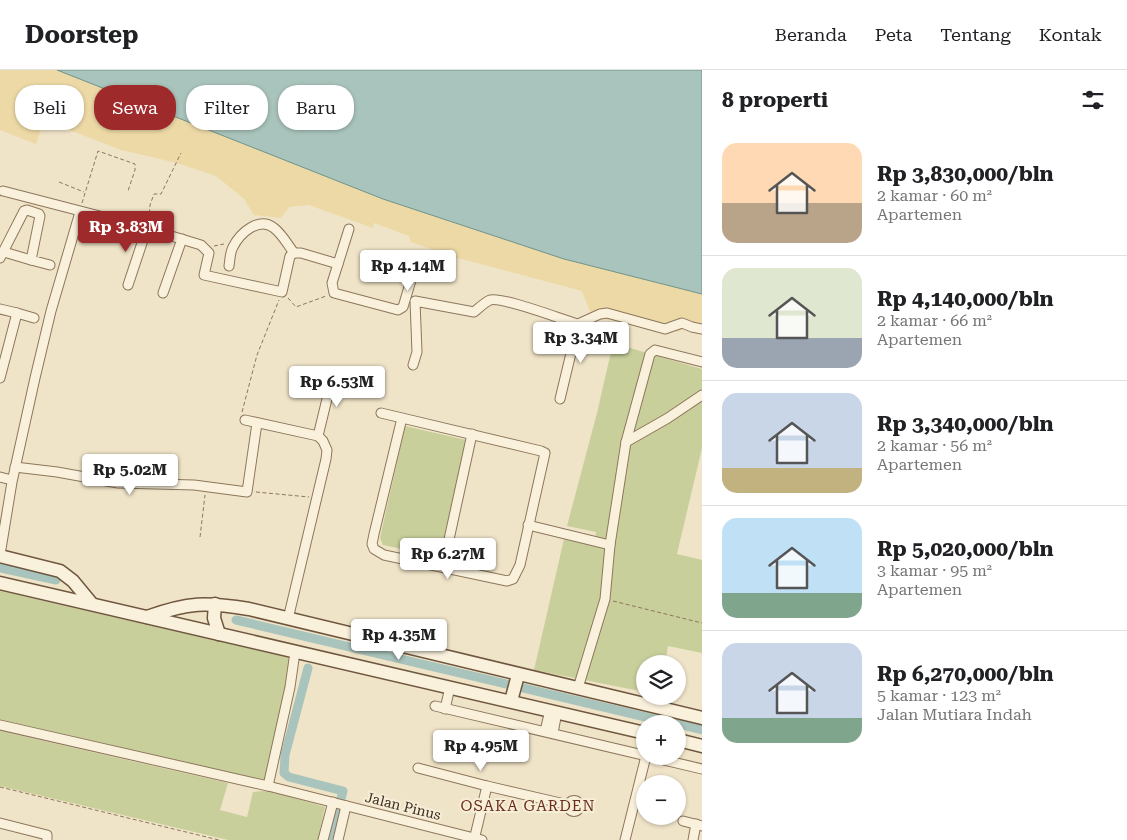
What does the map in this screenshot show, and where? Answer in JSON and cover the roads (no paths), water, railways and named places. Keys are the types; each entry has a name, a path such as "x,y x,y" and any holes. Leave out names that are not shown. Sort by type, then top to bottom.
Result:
{"main road":[{"path":"0,556 60,571 73,581 92,604"},
{"path":"0,583 450,687 512,698 554,711 636,730"},
{"path":"147,617 175,607 196,604 215,604 249,609 517,678 578,688 702,718"},
{"path":"215,604 214,618 219,634"},
{"path":"512,698 517,678"},
{"path":"686,742 702,746"}],"street":[{"path":"3,191 149,229 128,284"},
{"path":"31,260 40,216 29,210 24,211 2,255 50,265"},
{"path":"0,556 15,467 51,311 80,212"},
{"path":"229,266 232,248 250,228 259,223 275,228 294,253"},
{"path":"349,228 332,283 334,293 398,310 403,307 412,277"},
{"path":"168,235 201,245 209,253 204,275 282,292 290,256 294,253 338,264"},
{"path":"163,293 182,239"},
{"path":"413,365 417,352 415,301 474,312 487,302 494,300 523,306 578,324 600,314 607,313 665,329 680,323 702,329"},
{"path":"0,309 34,318"},
{"path":"0,375 17,313"},
{"path":"560,399 578,324"},
{"path":"578,688 605,599 610,545 626,442 650,354 655,350 702,362"},
{"path":"318,436 333,374"},
{"path":"626,442 668,418 702,395"},
{"path":"381,413 542,451 545,453 520,565 514,578 507,581 384,555 377,552 373,547 372,543 402,418"},
{"path":"245,420 318,436 323,441 327,452 288,619"},
{"path":"15,467 118,483 206,486 247,492 257,423"},
{"path":"443,566 472,434"},
{"path":"528,525 610,545"},
{"path":"268,786 290,687 295,652"},
{"path":"445,709 450,687"},
{"path":"435,706 636,754"},
{"path":"549,732 554,711"},
{"name":"Jalan Pinus","path":"0,725 268,786 477,839"},
{"path":"624,840 644,765"},
{"path":"685,765 702,769"},
{"path":"418,768 487,786 569,804"},
{"path":"477,839 487,786"},
{"path":"322,840 339,804"},
{"path":"338,840 339,804"},
{"path":"686,822 699,825 693,840"},
{"path":"0,823 47,835 47,840"}],"water":[{"path":"57,70 702,70 702,294 564,259 383,199 209,130 268,130 268,85 186,85 186,121 176,117 176,85 95,85"}],"waterway":[{"path":"0,568 56,580"},
{"path":"236,620 637,715"},
{"path":"308,668 285,755 284,773 289,777 343,791 330,840"},
{"path":"686,726 702,730"}],"tunnel":[{"path":"150,229 168,235"}],"district":[{"name":"OSAKA GARDEN","path":"528,806"}]}
